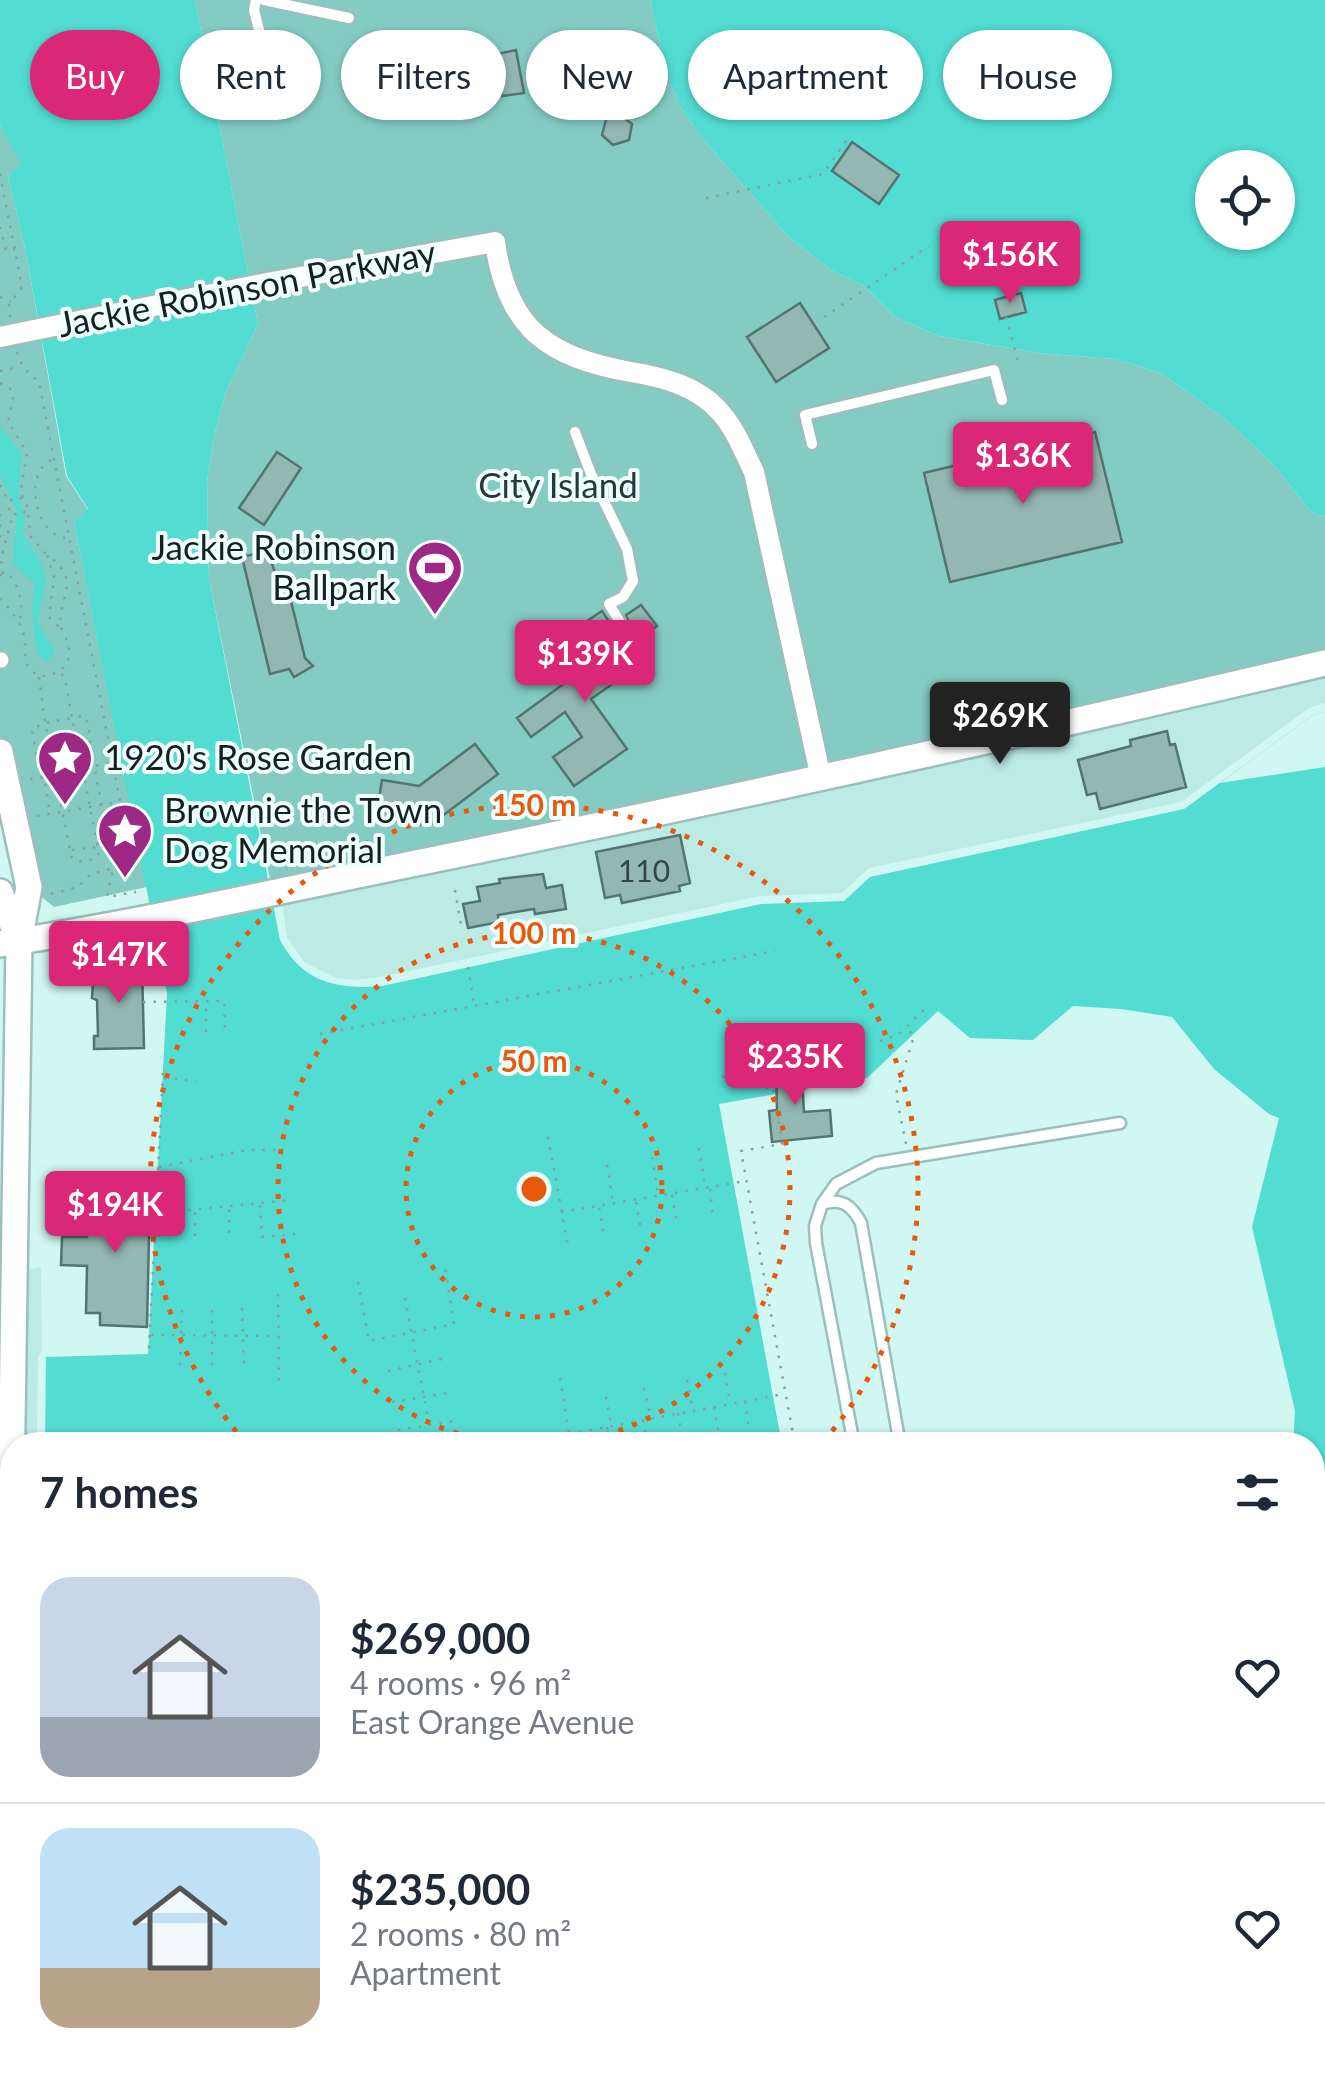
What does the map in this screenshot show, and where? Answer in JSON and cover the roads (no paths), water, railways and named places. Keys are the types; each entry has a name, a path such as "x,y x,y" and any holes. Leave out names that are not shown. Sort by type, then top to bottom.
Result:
{"street":[{"name":"Jackie Robinson Parkway","path":"9,335 494,242 504,291 529,328 566,356 662,378 696,393 719,410 730,427 754,472 822,778"},
{"path":"10,942 286,892 822,778 1325,663"},
{"path":"0,752 29,887 10,942"},
{"path":"0,892 10,942 6,1432"}],"lane":[{"path":"256,0 259,30"},
{"path":"264,0 349,18"},
{"path":"812,444 805,415 994,370 1002,400"},
{"path":"575,432 627,549 633,581 623,597 610,604 623,627"},
{"path":"852,1432 816,1244 815,1226 822,1204 836,1184 876,1163 1120,1123"},
{"path":"822,1204 846,1204 854,1208 861,1223 898,1432"}],"place":[{"name":"Jackie Robinson Ballpark","path":"435,617"},
{"name":"1920's Rose Garden","path":"65,807"},
{"name":"Brownie the Town Dog Memorial","path":"125,880"}],"park label":[{"name":"City Island","path":"558,486"}]}
